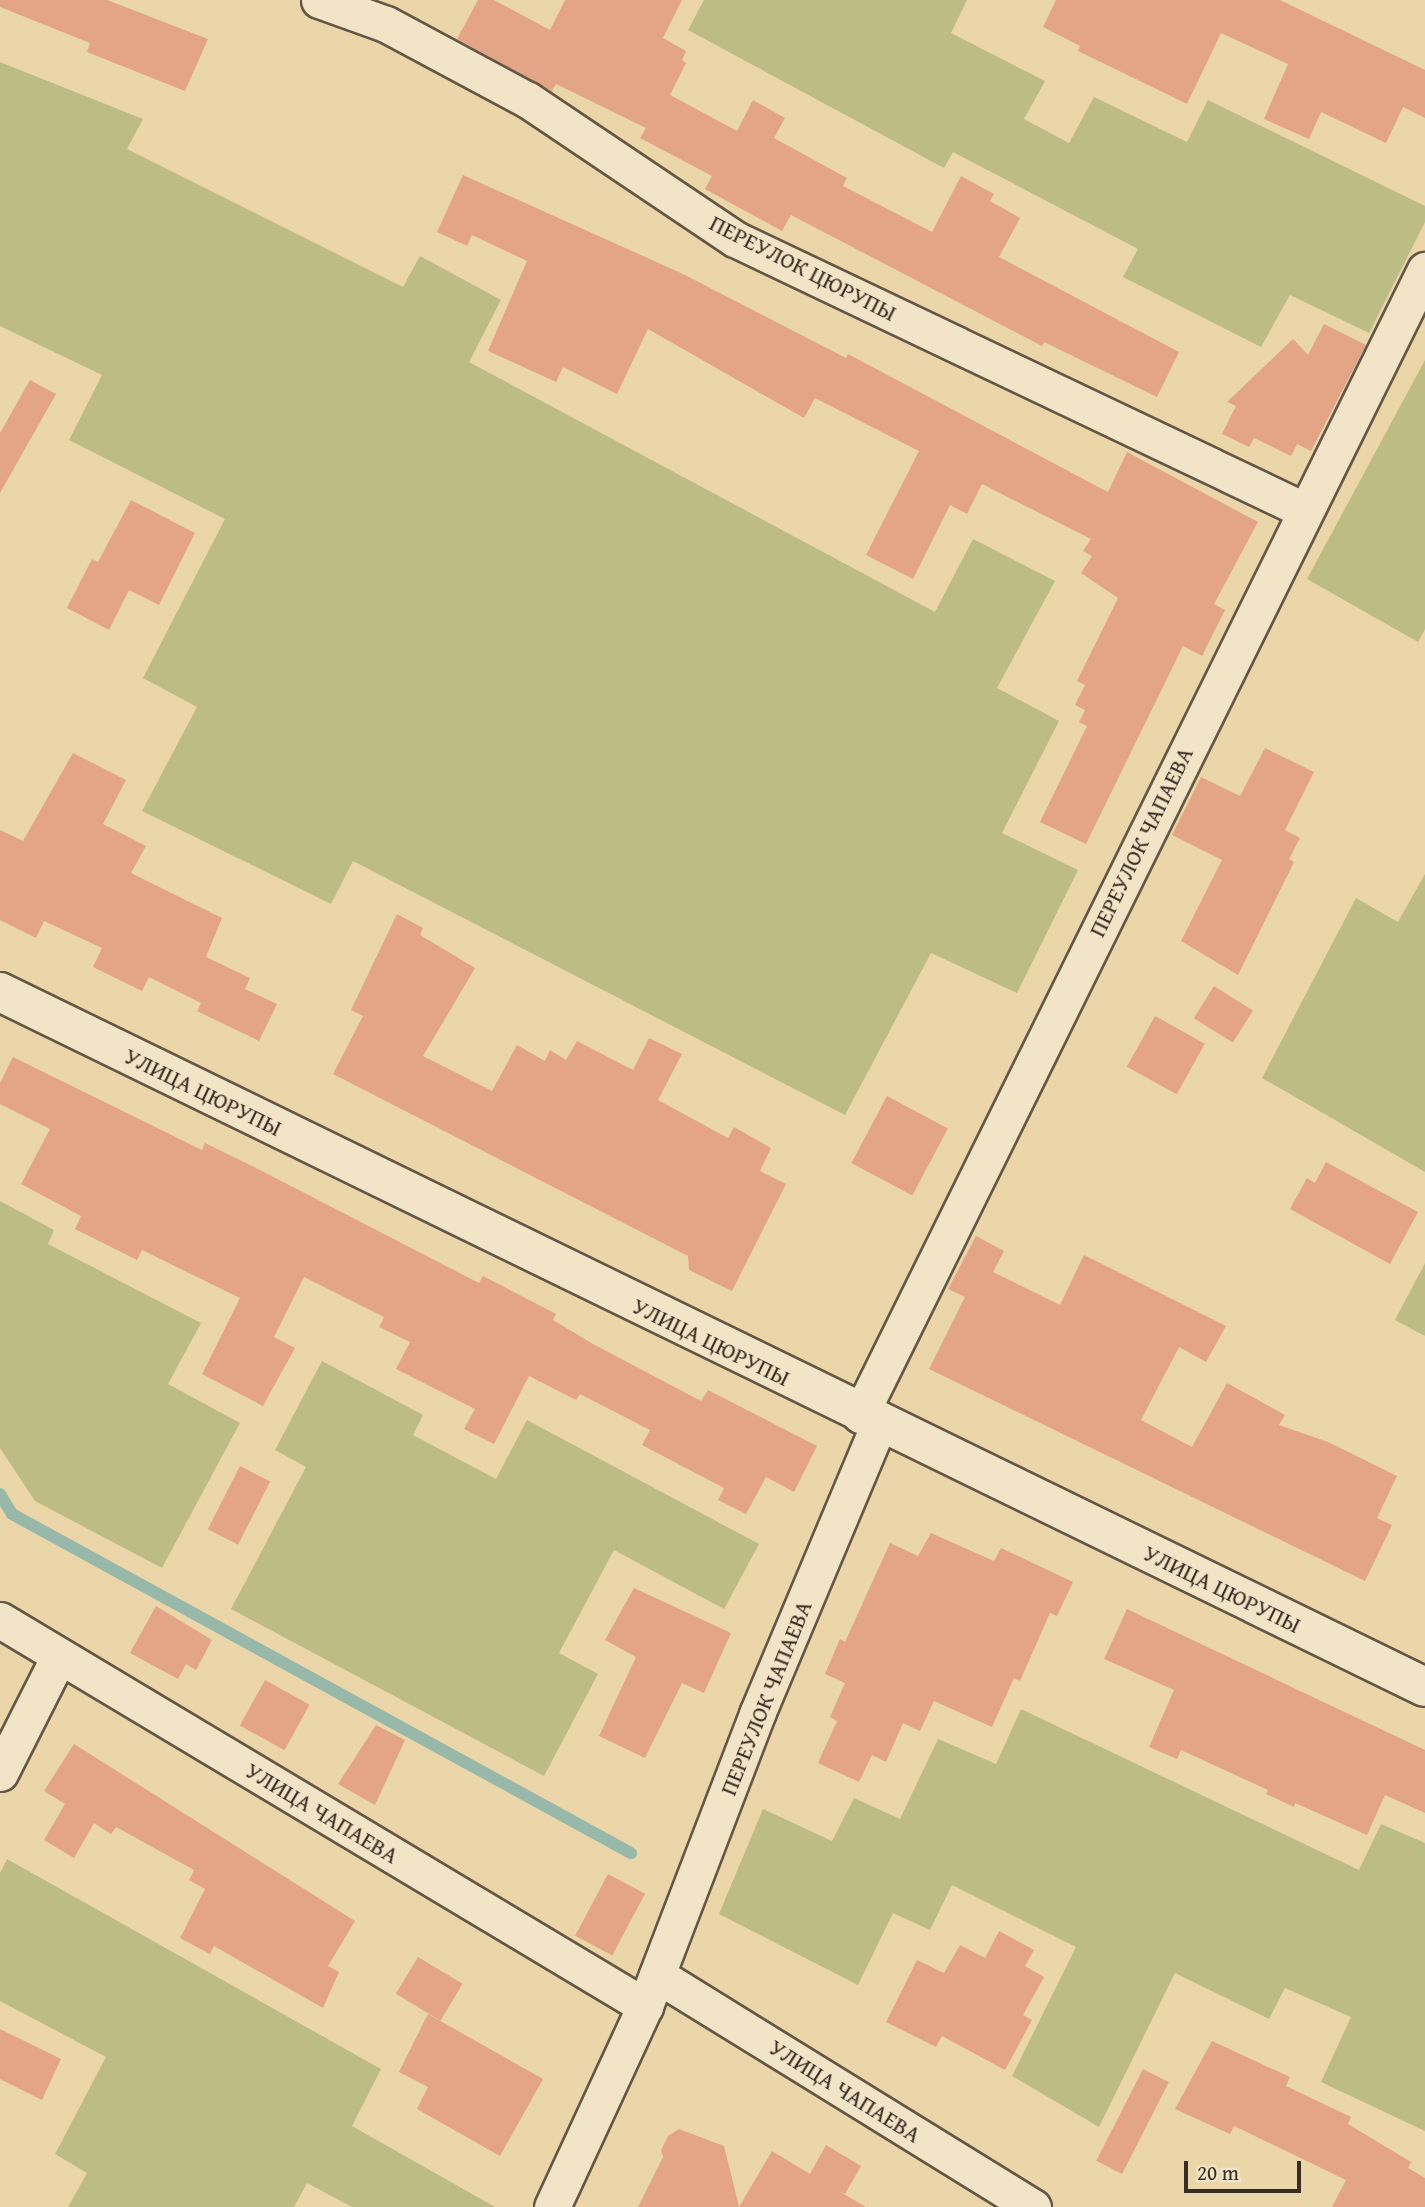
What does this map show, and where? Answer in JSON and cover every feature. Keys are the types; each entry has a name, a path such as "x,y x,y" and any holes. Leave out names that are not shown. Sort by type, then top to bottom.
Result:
{"street":[{"name":"ПЕРЕУЛОК ЦЮРУПЫ","path":"319,0 386,24 528,100 735,239 1304,510"},
{"name":"ПЕРЕУЛОК ЧАПАЕВА","path":"552,2207 651,1990 870,1419 1304,510 1425,270"},
{"name":"УЛИЦА ЦЮРУПЫ","path":"0,992 870,1419 1425,1687"},
{"name":"УЛИЦА ЧАПАЕВА","path":"0,1620 59,1656 1033,2207"},
{"path":"0,1773 59,1656"}],"shaded area":[{"path":"704,0 967,0 951,33 1045,81 1024,119 1069,143 1094,97 1187,142 1208,100 1425,206 1425,222 1369,333 1290,295 1261,347 1123,277 1138,249 953,152 944,168 688,30"},
{"path":"0,62 143,119 127,149 403,287 420,256 501,300 469,362 935,612 973,539 1055,581 997,688 1059,721 1002,833 1078,870 1017,993 931,953 845,1115 353,861 331,904 142,811 197,707 143,678 225,519 69,440 102,375 0,326"},
{"path":"1425,360 1425,629 1418,642 1307,579"},
{"path":"1425,874 1425,1172 1262,1078 1356,898 1398,922"},
{"path":"0,1201 54,1230 48,1244 201,1323 168,1384 240,1423 162,1568 35,1501 0,1448"},
{"path":"1425,1263 1425,1336 1395,1320"},
{"path":"322,1361 423,1415 413,1435 496,1479 527,1420 759,1544 724,1609 614,1550 559,1653 598,1674 544,1776 231,1609 306,1467 275,1450"},
{"path":"1021,1709 1359,1870 1381,1824 1425,1843 1425,2131 1321,2082 1351,2017 1285,1988 1269,2019 1175,1973 1099,2127 1012,2076 1076,1947 952,1885 930,1930 893,1913 858,1985 719,1914 763,1809 832,1841 854,1798 900,1819 938,1739 996,1764"},
{"path":"7,1859 381,2069 352,2126 495,2207 352,2207 307,2183 294,2207 68,2207 87,2173 55,2154 106,2057 0,2001 0,1873"}],"building":[{"path":"0,0 107,0 208,39 185,91 87,52 90,43 0,7"},
{"path":"478,0 494,0 550,30 565,0 682,0 663,38 686,51 682,60 686,63 670,95 737,131 753,100 785,118 774,138 847,178 843,186 932,232 961,176 994,194 990,201 1020,218 999,257 1179,352 1157,397 1044,342 1042,346 791,215 782,231 705,189 712,176 640,138 646,128 556,84 552,91 457,39"},
{"path":"1056,0 1280,0 1425,70 1425,118 1403,107 1386,143 1321,112 1309,139 1264,119 1288,64 1221,33 1187,104 1078,51 1080,46 1043,27"},
{"path":"463,175 683,274 846,358 848,354 1108,492 1127,452 1258,522 1214,604 1225,610 1202,656 1183,646 1086,844 1040,822 1087,726 1079,722 1085,710 1075,705 1085,685 1077,681 1118,598 1081,573 1092,556 1083,551 1091,539 982,484 967,514 950,505 913,579 866,555 919,451 815,398 804,418 648,329 617,394 563,367 556,382 488,351 527,261 472,235 467,246 437,232"},
{"path":"1324,324 1366,345 1311,451 1297,444 1291,456 1254,438 1249,447 1222,434 1236,406 1227,402 1293,339 1308,355"},
{"path":"30,380 56,394 0,493 0,433"},
{"path":"131,500 195,533 159,605 129,590 109,630 67,608 92,559 98,562"},
{"path":"1265,748 1314,772 1285,830 1300,838 1289,859 1294,862 1238,975 1181,941 1222,860 1172,835 1201,777 1240,796"},
{"path":"73,753 126,780 103,824 146,846 131,873 222,918 206,957 250,978 245,989 277,1004 259,1041 197,1011 201,1003 149,977 142,991 93,967 102,948 44,921 36,938 0,920 0,830 23,841"},
{"path":"397,914 423,928 420,935 475,968 423,1056 492,1091 517,1045 545,1061 550,1050 566,1060 577,1041 633,1070 649,1038 682,1054 658,1100 728,1138 734,1127 771,1148 760,1171 786,1184 732,1291 689,1270 688,1256 333,1074 363,1016 351,1010"},
{"path":"1214,986 1253,1010 1233,1043 1194,1018"},
{"path":"1155,1016 1205,1044 1177,1094 1127,1067"},
{"path":"13,1057 202,1150 205,1143 479,1283 483,1276 556,1314 553,1320 593,1344 701,1401 708,1390 817,1446 794,1492 766,1477 746,1514 718,1500 724,1488 642,1445 650,1430 580,1394 576,1400 529,1376 494,1444 464,1429 475,1409 396,1369 410,1342 379,1327 384,1317 304,1277 274,1337 295,1348 263,1406 202,1374 240,1298 142,1250 137,1260 75,1229 81,1216 21,1184 50,1129 0,1104 0,1083"},
{"path":"887,1096 948,1128 912,1195 851,1163"},
{"path":"1326,1162 1418,1212 1390,1264 1290,1209 1307,1178 1315,1183"},
{"path":"976,1236 1004,1251 993,1272 1060,1305 1084,1255 1226,1326 1206,1362 1179,1347 1141,1420 1192,1447 1227,1383 1285,1415 1279,1425 1328,1442 1397,1476 1377,1518 1392,1525 1365,1581 929,1369 965,1297 948,1289"},
{"path":"240,1466 270,1481 238,1545 208,1529"},
{"path":"931,1533 994,1561 1001,1548 1073,1582 1057,1616 1050,1613 1020,1681 1014,1678 992,1727 934,1701 920,1731 903,1723 886,1762 872,1755 859,1782 818,1763 837,1721 830,1717 845,1683 825,1674 840,1639 845,1642 890,1543 918,1556"},
{"path":"634,1588 731,1633 704,1693 682,1683 645,1758 599,1736 636,1657 605,1640"},
{"path":"156,1606 212,1640 196,1670 186,1664 178,1679 130,1653"},
{"path":"1127,1609 1425,1750 1425,1813 1385,1795 1367,1835 1295,1803 1294,1807 1266,1794 1268,1790 1181,1750 1177,1759 1149,1747 1174,1690 1104,1659"},
{"path":"265,1680 310,1705 284,1750 240,1725"},
{"path":"376,1725 405,1740 375,1805 338,1784"},
{"path":"74,1744 355,1921 328,1966 339,1972 323,2008 214,1946 210,1954 180,1938 205,1889 189,1880 194,1870 116,1827 111,1834 94,1823 74,1858 44,1840 65,1804 44,1791"},
{"path":"608,1874 645,1894 612,1956 575,1936"},
{"path":"999,1931 1034,1950 1025,1966 1044,1977 1023,2015 1032,2020 1005,2070 942,2036 936,2047 886,2022 917,1960 944,1973 960,1945 985,1958"},
{"path":"418,1957 463,1984 440,2021 396,1994"},
{"path":"428,2014 543,2079 500,2156 417,2109 428,2087 399,2072"},
{"path":"0,2029 61,2059 42,2100 0,2079"},
{"path":"1212,2041 1290,2077 1286,2086 1351,2117 1348,2124 1411,2162 1408,2168 1425,2178 1425,2207 1332,2207 1346,2180 1234,2126 1230,2134 1175,2109"},
{"path":"1143,2069 1169,2082 1122,2174 1096,2161"},
{"path":"679,2129 724,2146 739,2207 638,2207 663,2157 661,2150 668,2136"},
{"path":"826,2145 861,2166 845,2194 837,2190 866,2207 739,2207 772,2151 810,2174"}],"waterway":[{"path":"0,1494 12,1514 631,1853"}]}
